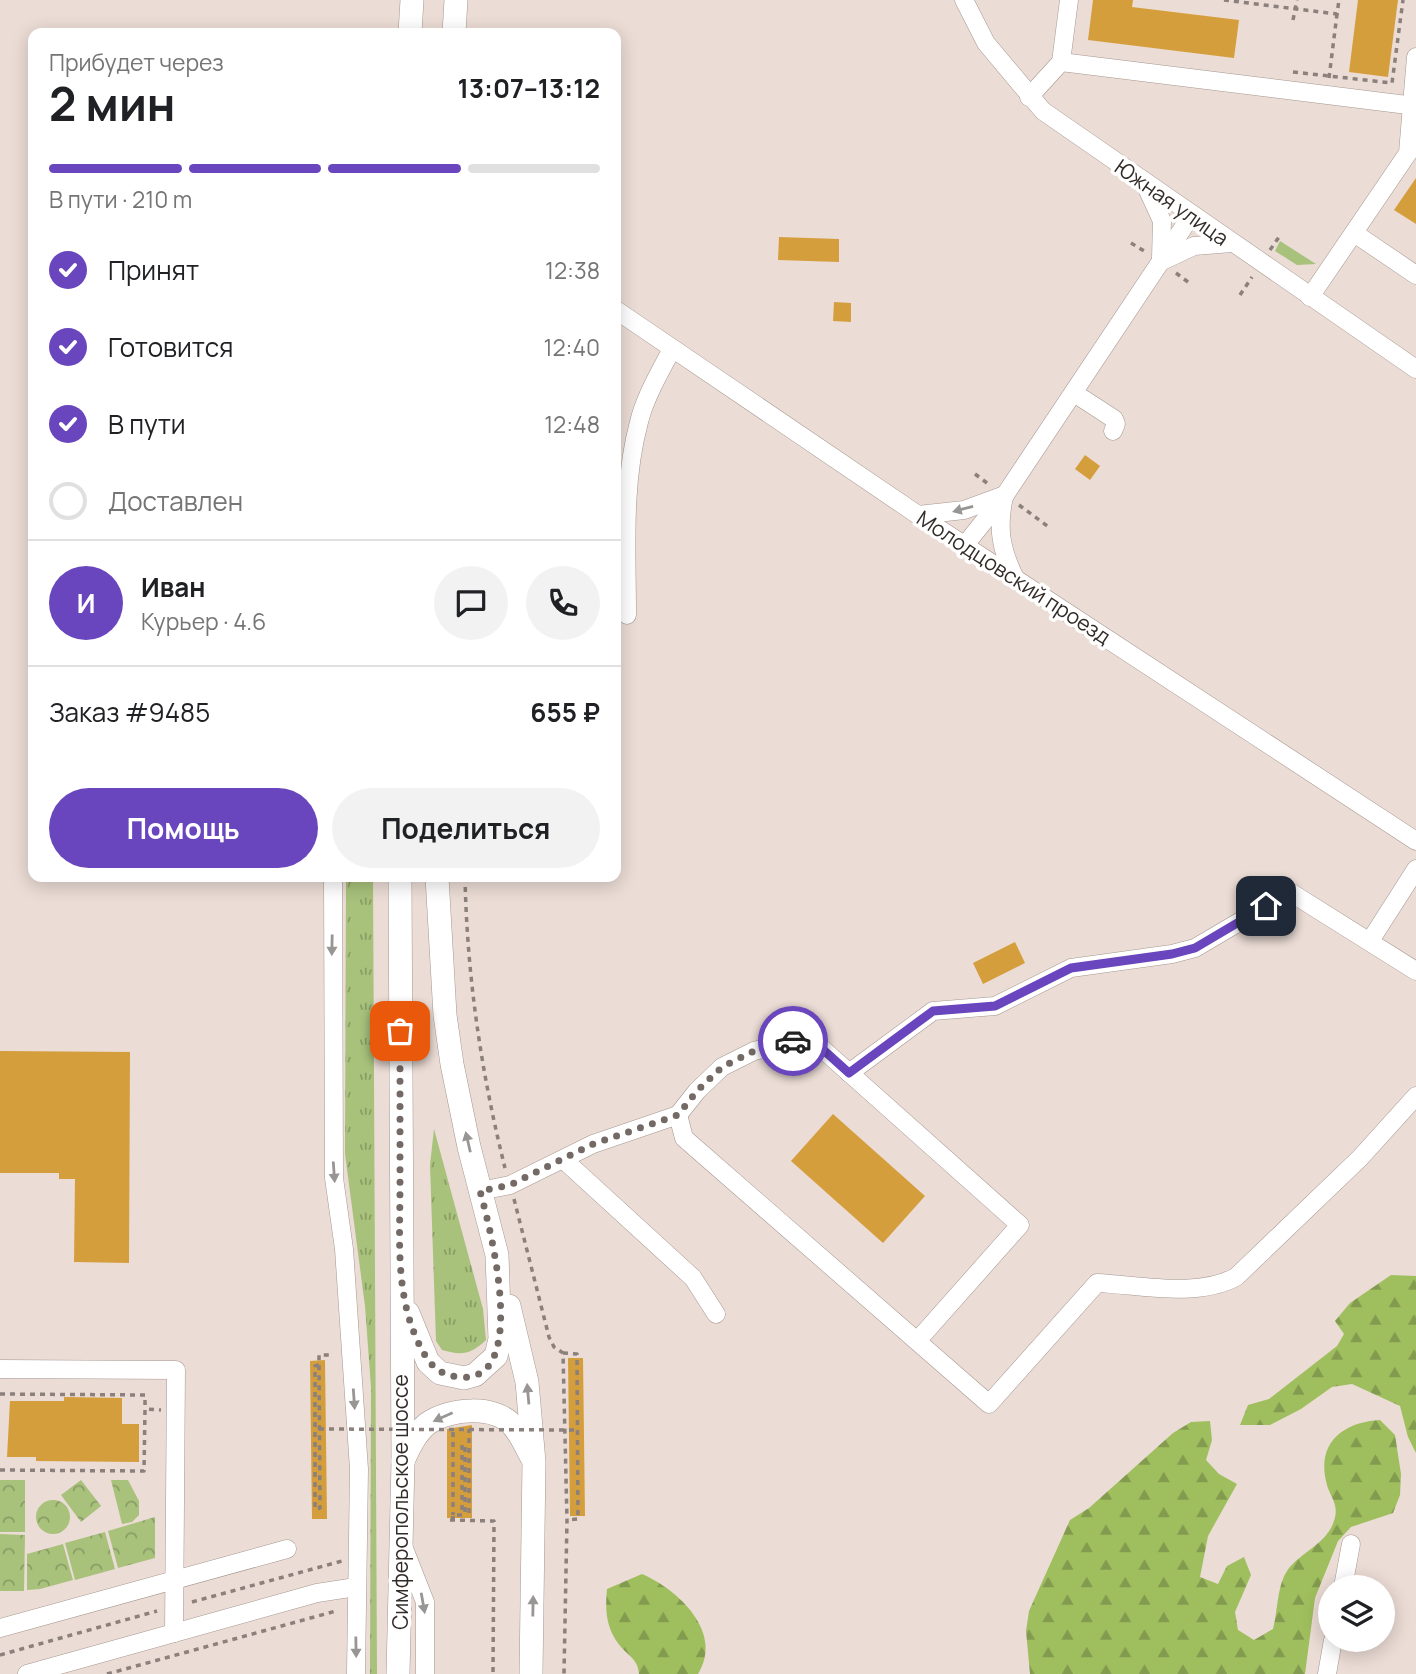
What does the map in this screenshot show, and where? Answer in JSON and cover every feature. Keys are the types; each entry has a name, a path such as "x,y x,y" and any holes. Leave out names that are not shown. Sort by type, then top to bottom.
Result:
{"main road":[{"path":"410,28 412,0"},
{"path":"454,28 456,0"},
{"name":"Симферопольское шоссе","path":"398,1674 403,1461 400,1288 400,882"},
{"path":"437,882 452,1064 527,1381 534,1462 531,1674"},
{"path":"400,1288 417,1340 428,1362 440,1373 452,1377 475,1375 496,1356 500,1339 497,1255"},
{"path":"403,1461 413,1439 428,1423 454,1412 489,1412 513,1425 534,1462"}],"street":[{"name":"Южная улица","path":"964,0 986,43 1029,97 1084,142 1416,369"},
{"path":"1029,97 1061,62 1069,0"},
{"path":"1310,297 1412,155 1416,57"},
{"path":"1061,62 1413,105"},
{"path":"1144,183 1155,201 1162,221 1164,242 1160,263"},
{"path":"965,545 1005,495 1191,216"},
{"path":"1354,233 1416,275"},
{"path":"1160,263 1194,246 1232,243"},
{"name":"Молодцовский проезд","path":"621,313 918,514 1416,841"},
{"path":"627,615 627,488 631,455 639,419 672,349"},
{"path":"1073,393 1114,419 1116,424 1113,431"},
{"path":"918,514 964,510 1005,495"},
{"path":"1005,495 1000,513 1000,541 1015,578"},
{"path":"1370,941 1416,869"},
{"path":"333,882 334,1178 344,1249 359,1469 356,1674"},
{"path":"849,1073 933,1011 995,1006 1071,968 1172,954 1195,948 1290,892 1416,971"},
{"path":"480,1191 510,1185 593,1144 678,1115 697,1091 722,1067 754,1051 809,1037 1020,1225 918,1340"},
{"path":"678,1115 684,1138 989,1404 1097,1283 1199,1288 1219,1286 1236,1277 1360,1158 1416,1096"},
{"path":"564,1160 692,1278 716,1314"},
{"path":"0,1369 176,1370 174,1633"},
{"path":"400,1539 425,1602 425,1674"},
{"path":"1345,1575 1351,1544"},
{"path":"0,1628 287,1549"},
{"path":"27,1674 317,1593 356,1587"},
{"path":"1326,1674 1331,1652"}],"path":[{"path":"1224,0 1337,14"},
{"path":"1293,20 1297,0"},
{"path":"1330,70 1339,0"},
{"path":"1329,76 1392,83 1403,0"},
{"path":"465,882 471,996 481,1063 549,1337 554,1348 563,1353 577,1354 578,1520 567,1520"},
{"path":"563,1353 567,1520 564,1674"},
{"path":"319,1365 314,1366 315,1508 320,1508 319,1355 331,1354"},
{"path":"0,1394 145,1395 144,1471 0,1470"},
{"path":"145,1409 176,1409"},
{"path":"319,1429 577,1430"},
{"path":"452,1519 461,1515 462,1445 465,1445 465,1513 469,1513 469,1429"},
{"path":"452,1519 453,1430"},
{"path":"452,1519 494,1521 493,1674"},
{"path":"107,1674 336,1611"}],"green space":[{"path":"1280,241 1316,264 1297,265 1275,251"},
{"path":"346,882 373,882 377,1674 370,1674 371,1387 365,1306 345,1154"},
{"path":"434,1129 483,1309 486,1340 466,1352 442,1350 436,1341 430,1165"},
{"path":"1391,1275 1416,1276 1416,1453 1408,1437 1400,1406 1352,1384 1332,1387 1301,1409 1270,1425 1240,1425 1248,1405 1269,1399 1337,1346 1344,1334 1335,1321 1350,1303"},
{"path":"1380,1420 1395,1435 1401,1474 1400,1495 1393,1513 1351,1527 1338,1541 1324,1575 1318,1575 1305,1674 1030,1674 1026,1631 1029,1611 1070,1520 1089,1508 1173,1433 1191,1422 1210,1421 1212,1440 1206,1460 1219,1474 1237,1484 1208,1536 1200,1577 1218,1584 1227,1566 1244,1557 1251,1575 1235,1612 1238,1630 1254,1640 1273,1629 1279,1591 1287,1571 1325,1536 1336,1515 1324,1467 1330,1445 1345,1430"},
{"path":"0,1480 25,1480 25,1532 0,1532"},
{"path":"81,1480 101,1506 81,1522 61,1495"},
{"path":"111,1480 128,1480 139,1501 139,1515 132,1522 122,1524"},
{"path":"53,1500 65,1505 70,1517 65,1529 53,1534 41,1529 36,1517 41,1505"},
{"path":"155,1517 155,1558 118,1568 108,1531"},
{"path":"105,1532 115,1569 75,1580 65,1543"},
{"path":"0,1534 25,1535 24,1591 0,1591"},
{"path":"63,1544 73,1580 27,1590 27,1554"},
{"path":"642,1574 670,1591 694,1615 705,1643 705,1659 698,1674 639,1674 635,1662 612,1633 606,1605 607,1589"}],"building":[{"path":"1093,0 1133,0 1132,7 1239,20 1234,58 1088,40"},
{"path":"1358,0 1398,0 1388,77 1349,72"},
{"path":"1416,178 1416,224 1394,210"},
{"path":"779,237 839,239 839,262 778,260"},
{"path":"834,302 851,303 851,322 833,321"},
{"path":"1085,455 1100,466 1090,480 1075,469"},
{"path":"1015,942 1025,963 983,984 973,963"},
{"path":"0,1051 130,1052 129,1263 74,1262 75,1179 59,1179 59,1173 0,1173"},
{"path":"833,1114 925,1196 883,1243 791,1161"},
{"path":"568,1358 583,1358 585,1516 570,1516"},
{"path":"325,1360 327,1519 312,1519 310,1361"},
{"path":"64,1397 122,1398 122,1424 139,1424 139,1462 36,1461 36,1457 7,1457 10,1401 64,1401"},
{"path":"472,1425 472,1518 447,1518 447,1429"}],"way so far":[{"path":"400,1031 400,1288 417,1340 428,1362 440,1373 464,1378 475,1375 488,1365 496,1356 500,1339 497,1255 480,1191 510,1185 593,1144 678,1115 697,1091 722,1067 754,1051 793,1041"}],"route":[{"path":"793,1041 809,1037 849,1073 933,1011 995,1006 1071,968 1172,954 1195,948 1266,906"}]}
